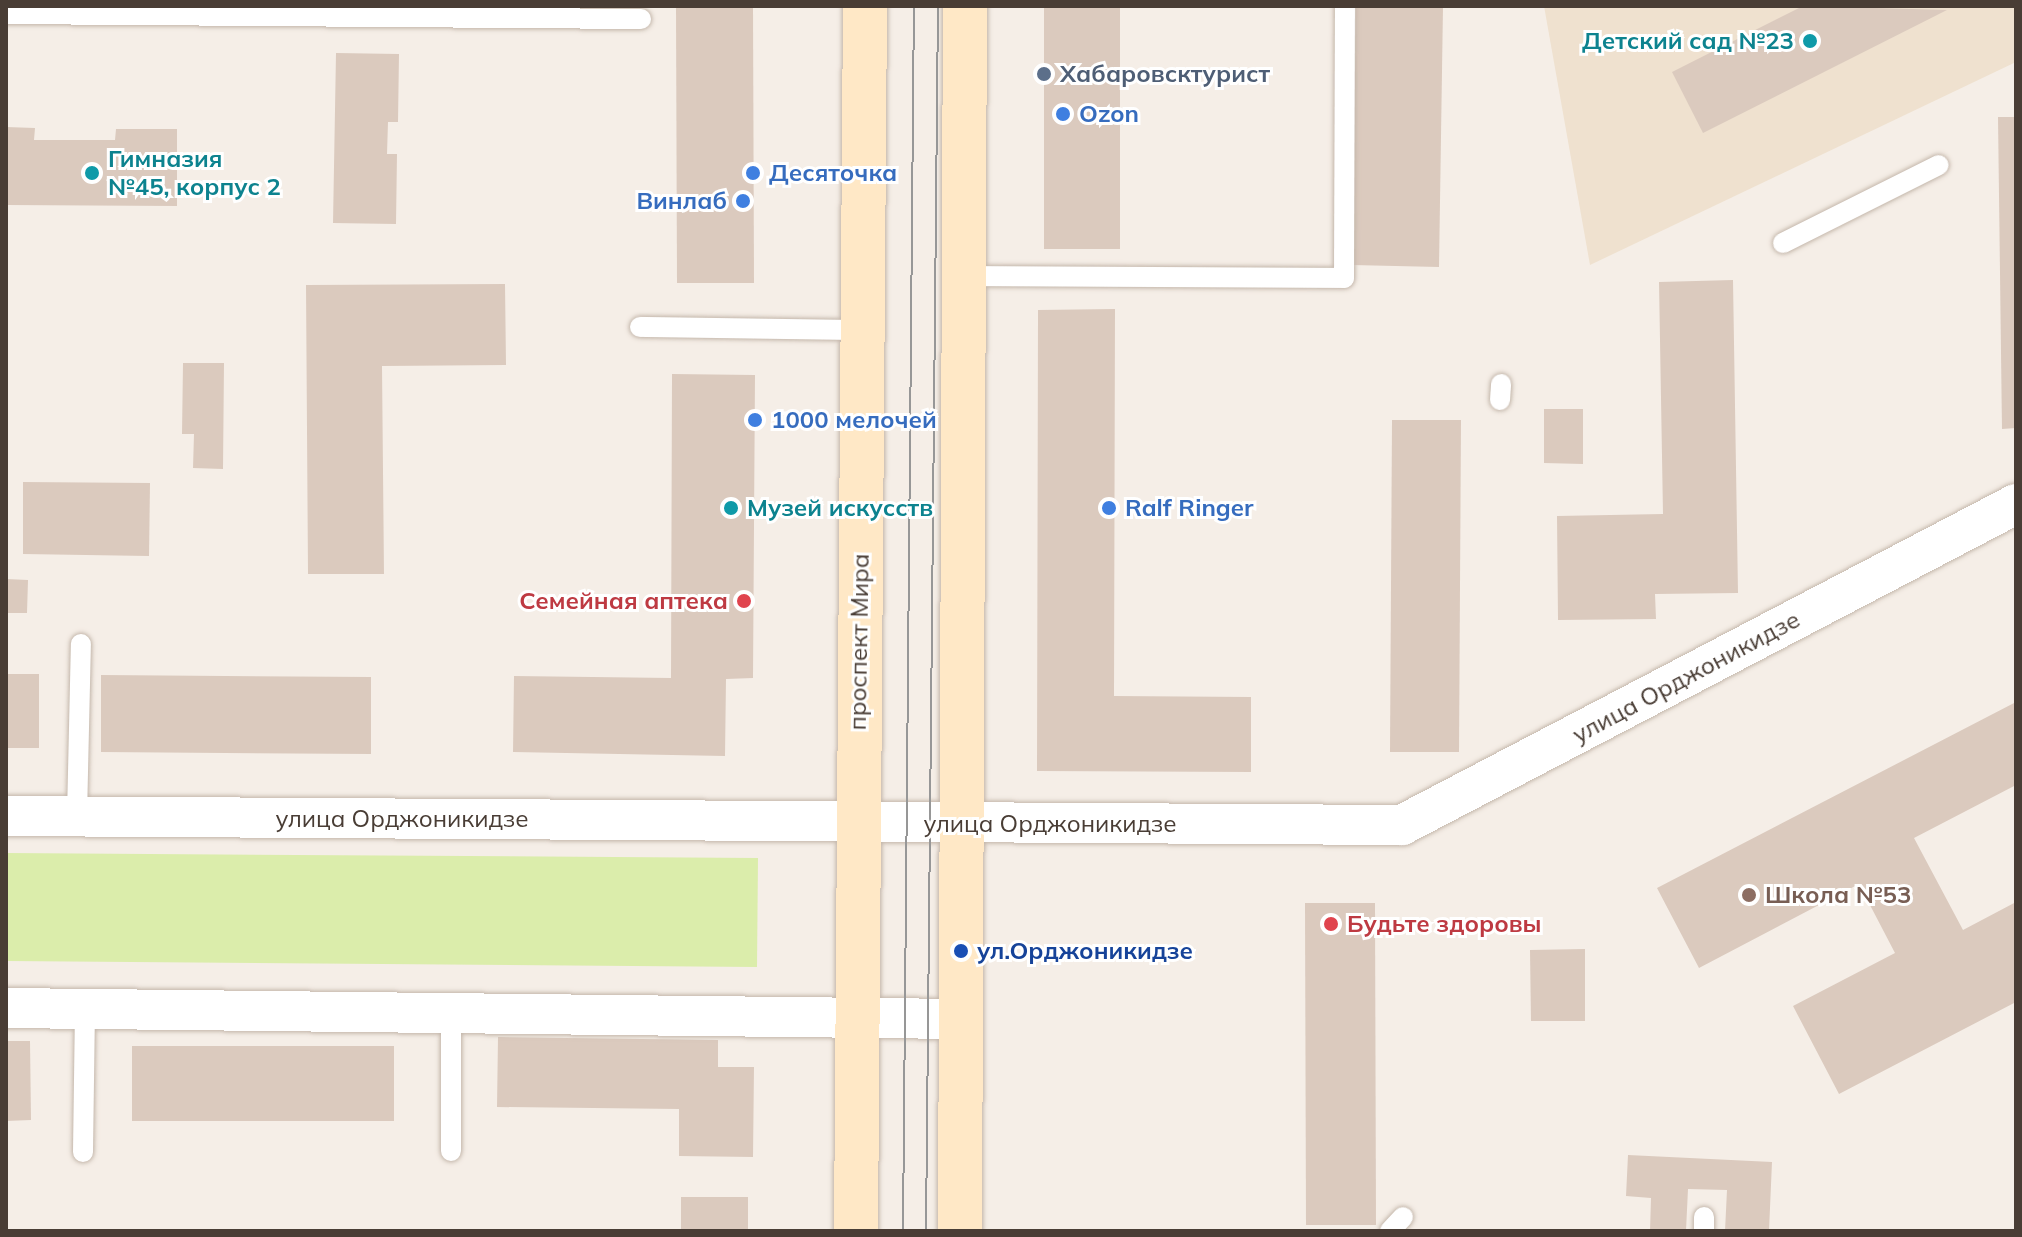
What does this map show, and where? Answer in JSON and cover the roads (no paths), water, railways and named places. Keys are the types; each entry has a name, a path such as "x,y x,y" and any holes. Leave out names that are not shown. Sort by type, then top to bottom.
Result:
{"main road":[{"name":"проспект Мира","path":"856,1231 865,6"},
{"path":"960,1231 965,6"}],"street":[{"name":"улица Орджоникидзе","path":"6,816 1402,825 2016,504"},
{"path":"6,1008 961,1019"}],"lane":[{"path":"966,276 1344,278 1345,6"},
{"path":"6,14 310,11 641,19"},
{"path":"1783,243 1939,165"},
{"path":"640,327 862,330"},
{"path":"77,816 81,644"},
{"path":"83,1152 85,1008"},
{"path":"451,1013 451,1151"}],"tram line":[{"path":"903,1231 914,6"},
{"path":"926,1231 938,6"}],"place":[{"name":"Детский сад №23","path":"1810,41"},
{"name":"Хабаровсктурист","path":"1044,74"},
{"name":"Ozon","path":"1063,114"},
{"name":"Гимназия №45, корпус 2","path":"92,173"},
{"name":"Десяточка","path":"753,173"},
{"name":"Винлаб","path":"743,201"},
{"name":"1000 мелочей","path":"755,420"},
{"name":"Музей искусств","path":"731,508"},
{"name":"Ralf Ringer","path":"1109,508"},
{"name":"Семейная аптека","path":"744,601"},
{"name":"Школа №53","path":"1749,895"},
{"name":"Будьте здоровы","path":"1331,924"},
{"name":"ул.Орджоникидзе","path":"961,951"}]}
